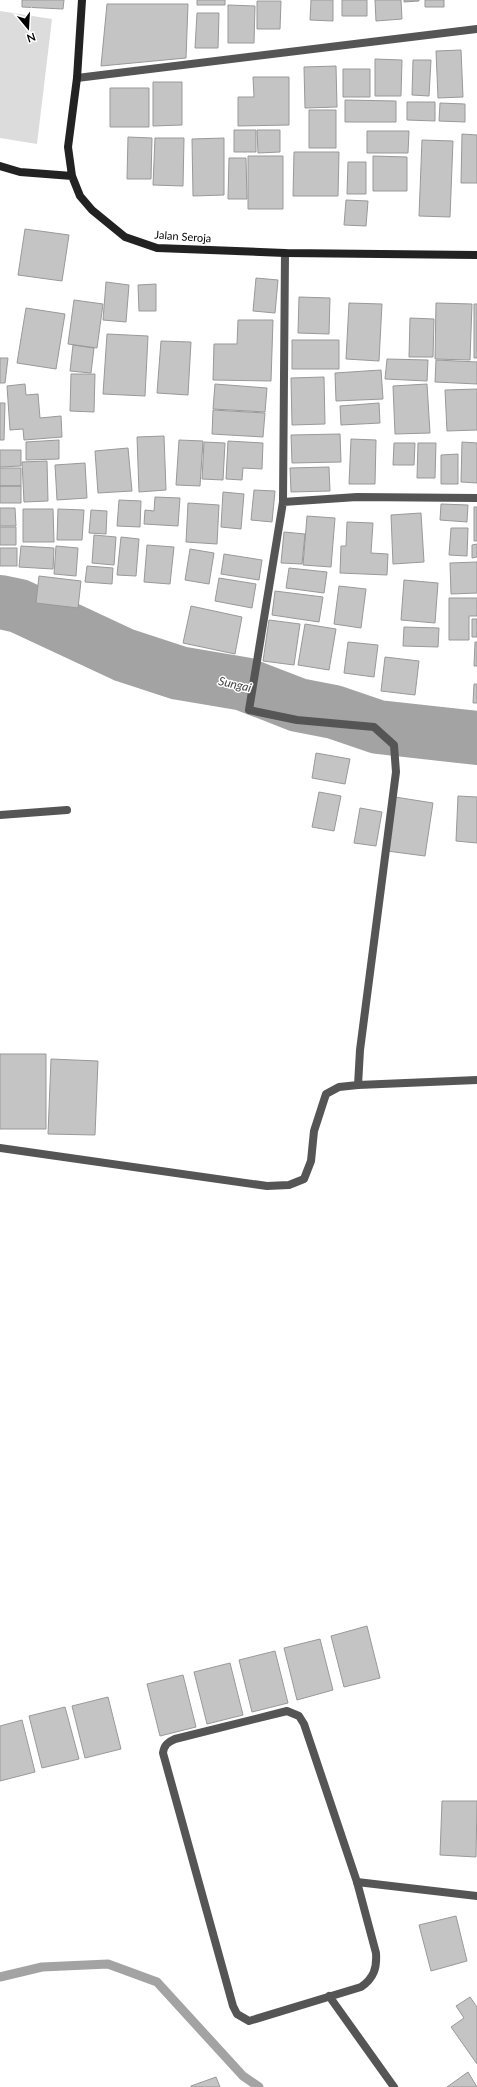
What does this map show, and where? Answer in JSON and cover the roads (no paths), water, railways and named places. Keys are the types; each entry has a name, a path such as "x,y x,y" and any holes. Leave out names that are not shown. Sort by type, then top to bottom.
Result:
{"street":[{"name":"Jalan Seroja","path":"82,0 77,78 68,147 72,176 80,196 92,210 125,237 157,248 477,255"},
{"path":"77,78 477,28"},
{"path":"0,166 20,172 72,176"},
{"path":"285,252 283,502 249,710 297,720 374,727 394,745 396,772 360,1050 358,1085"},
{"path":"283,502 357,497 477,498"},
{"path":"0,815 67,810"},
{"path":"0,1148 267,1186 289,1186 304,1179 311,1161 314,1131 326,1094 339,1087 358,1085 477,1080"},
{"path":"287,1711 296,1713 304,1724 357,1882 376,1953 377,1964 374,1974 361,1986 330,1996 253,2020 242,2018 236,2014 163,1753 168,1742 287,1711"},
{"path":"357,1882 477,1896"},
{"path":"330,1996 394,2087"}],"waterway":[{"name":"Sungai","path":"0,602 19,606 124,655 179,673 244,684 298,705 334,712 378,727 477,738"},
{"path":"0,1977 42,1967 108,1964 157,1982 243,2076 259,2087"}]}
